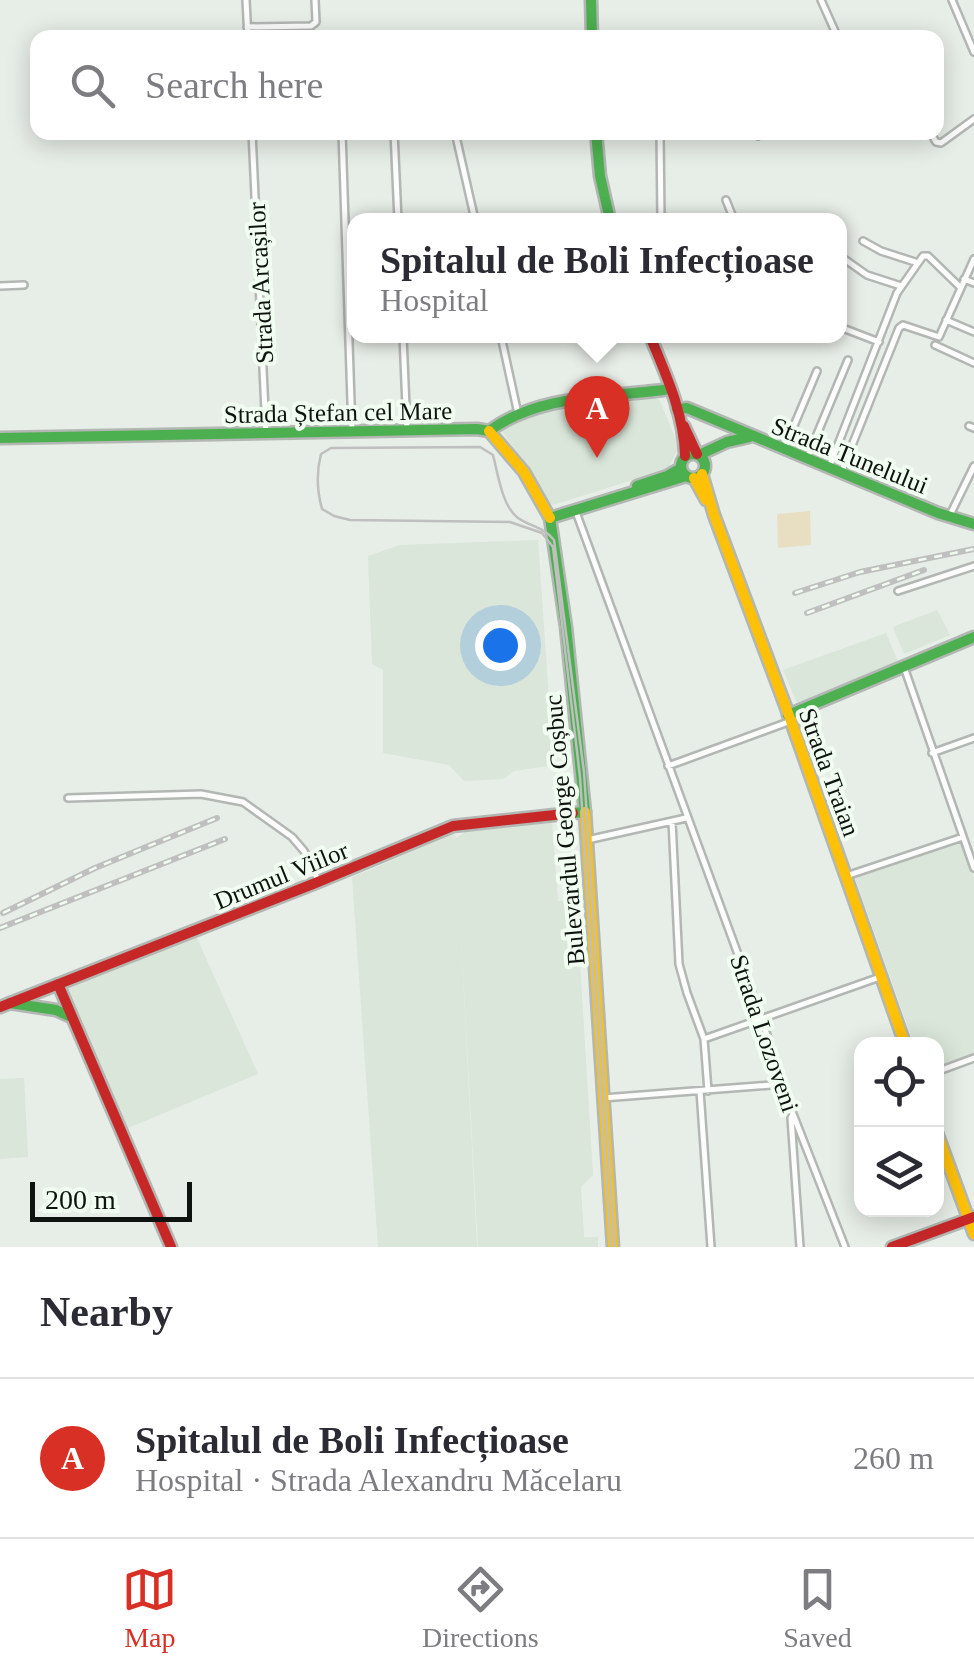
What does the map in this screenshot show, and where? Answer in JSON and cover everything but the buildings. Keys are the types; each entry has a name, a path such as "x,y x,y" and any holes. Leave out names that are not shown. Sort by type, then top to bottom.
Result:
{"main road":[{"path":"591,0 592,30"},
{"path":"597,140 608,213"},
{"name":"Strada Traian","path":"653,343 688,432 693,466 790,718 902,1037"},
{"name":"Strada Ștefan cel Mare","path":"0,438 489,431 518,414 564,402 670,389"},
{"path":"677,409 688,408 752,436"},
{"name":"Bulevardul George Coșbuc","path":"489,431 518,465 550,518 585,812 613,1247"},
{"name":"Strada Tunelului","path":"693,466 712,450 752,436 974,524"},
{"path":"550,518 693,466"},
{"path":"790,718 974,637"},
{"name":"Drumul Viilor","path":"4,1005 453,826 585,812"},
{"path":"58,984 171,1247"},
{"path":"4,1005 58,1010 70,1017"},
{"path":"944,1150 974,1234"},
{"path":"892,1247 971,1218"}],"street":[{"path":"246,0 247,30"},
{"path":"247,27 310,26 316,22 315,0"},
{"path":"821,0 834,30"},
{"path":"952,0 974,52"},
{"path":"935,140 941,143 974,119"},
{"name":"Strada Arcașilor","path":"252,140 266,433"},
{"path":"342,140 347,282"},
{"path":"394,140 398,213"},
{"path":"457,140 473,213"},
{"path":"660,140 662,213"},
{"path":"726,200 731,213"},
{"path":"863,241 917,262"},
{"path":"828,468 901,286 917,262 928,256 960,287"},
{"path":"841,473 900,325 939,337 974,259"},
{"path":"847,261 867,275 901,286"},
{"path":"964,279 974,283"},
{"path":"0,286 24,285"},
{"path":"946,320 974,332"},
{"path":"847,330 890,350"},
{"path":"349,343 352,432"},
{"path":"403,343 407,431"},
{"path":"502,343 518,414"},
{"path":"935,346 974,363"},
{"path":"806,459 848,360"},
{"path":"784,450 817,371"},
{"path":"949,517 974,466"},
{"name":"Strada Lozoveni","path":"575,509 844,1247"},
{"path":"898,592 974,566"},
{"path":"904,667 974,868"},
{"path":"668,766 790,718"},
{"path":"932,753 974,738"},
{"path":"68,798 201,794 243,802 292,837 304,851 319,882"},
{"path":"586,840 688,817"},
{"path":"672,821 679,964 704,1039 708,1091"},
{"path":"846,876 963,837"},
{"path":"704,1039 881,977"},
{"path":"944,1069 974,1058"},
{"path":"603,1098 784,1084"},
{"path":"700,1092 711,1247"},
{"path":"793,1114 800,1247"}],"shaded area":[{"path":"648,395 659,399 679,447 668,469 553,505 502,431 502,424 558,408"},
{"path":"810,511 811,545 778,548 777,514"},
{"path":"538,540 553,758 548,766 514,771 503,779 464,781 449,765 383,753 383,670 372,664 368,556 400,545"},
{"path":"937,610 950,635 904,654 893,627"},
{"path":"886,633 899,664 797,703 783,670"},
{"path":"552,822 558,901 576,899 593,1175 581,1187 584,1237 598,1237 598,1247 478,1247 458,881 477,1247 378,1247 352,877 454,834 456,838 471,828"},
{"path":"962,843 974,878 974,1053 944,1064 944,1037 912,1037 855,878"},
{"path":"196,936 258,1074 128,1128 65,988"},
{"path":"24,1078 28,1157 0,1159 0,1079"}],"tram line":[{"path":"611,1247 580,777 553,547 542,533 510,522 350,520 334,516 322,509 318,482 321,454 331,448 480,447 493,455 501,489 513,513 554,540 584,772 615,1247"}],"railway":[{"path":"795,593 860,572 974,549"},
{"path":"807,613 924,570"},
{"path":"3,913 95,868 217,818"},
{"path":"0,928 225,839"}],"traffic: fast":[{"path":"591,0 592,30"},
{"path":"597,140 608,213"},
{"path":"0,438 489,431 553,403 670,389"},
{"path":"677,409 687,408 938,513 974,524"},
{"path":"699,455 749,437"},
{"path":"693,454 702,457 705,466 702,475 693,478 684,475 681,466 684,457 693,454"},
{"path":"637,486 681,468"},
{"path":"573,813 585,812 566,627 550,518 686,476"},
{"path":"788,715 974,637"},
{"path":"10,1003 56,1010 69,1016"}],"traffic: slow":[{"path":"489,431 524,472 550,518"},
{"path":"702,474 903,1037"},
{"path":"694,478 706,500"},
{"path":"585,812 613,1247"},
{"path":"944,1152 974,1234"}],"traffic: jam":[{"path":"653,343 678,409 685,456"},
{"path":"684,426 697,454"},
{"path":"0,1007 453,826 573,813"},
{"path":"58,984 171,1247"},
{"path":"892,1247 974,1217"}],"place":[{"name":"Spitalul de Boli Infecțioase","path":"597,458"}]}
